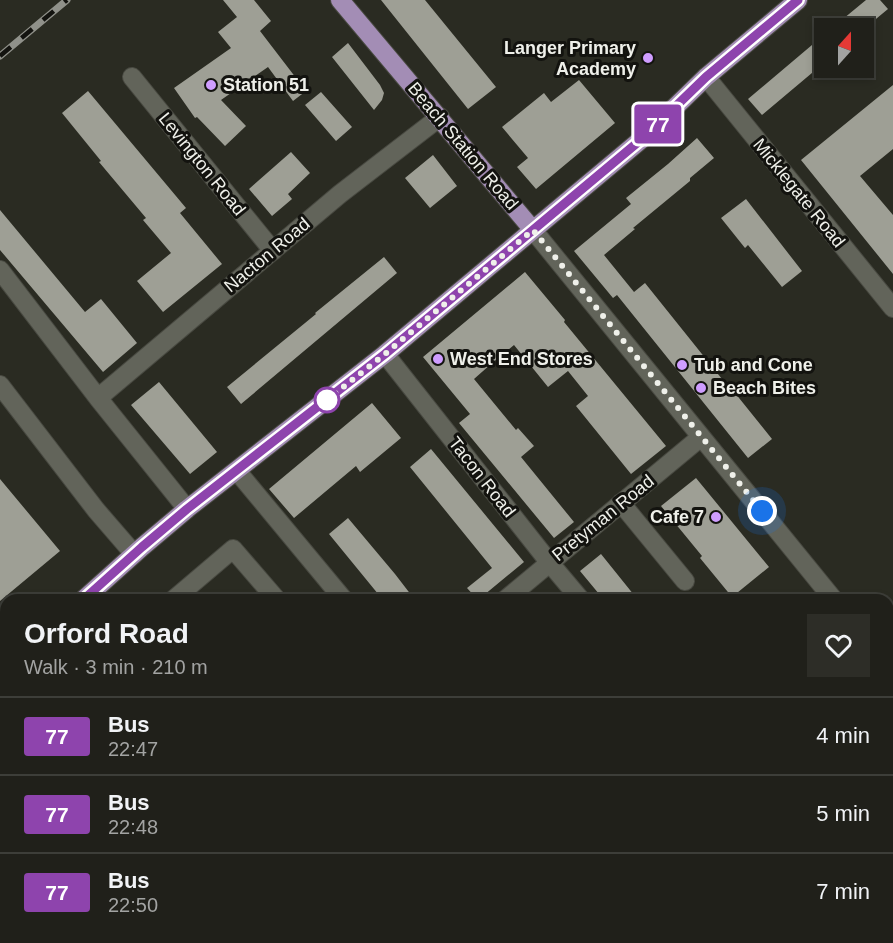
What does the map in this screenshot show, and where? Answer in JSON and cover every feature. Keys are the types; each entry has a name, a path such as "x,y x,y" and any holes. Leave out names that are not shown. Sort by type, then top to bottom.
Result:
{"main road":[{"name":"Beach Station Road","path":"340,0 533,230"},
{"path":"90,594 187,509 385,354 643,138 706,77 798,0"}],"street":[{"name":"Levington Road","path":"132,77 273,250"},
{"name":"Micklegate Road","path":"706,77 893,308"},
{"name":"Nacton Road","path":"98,398 340,194 440,117"},
{"name":"Beach Station Road","path":"533,230 829,594"},
{"path":"0,270 187,509"},
{"name":"Tacon Road","path":"385,354 576,594"},
{"path":"0,385 96,510 134,554"},
{"name":"Pretyman Road","path":"512,594 701,437"},
{"path":"237,471 337,594"},
{"path":"621,503 685,581"},
{"path":"180,594 233,549 272,594"}],"building":[{"path":"223,0 254,0 271,21 260,31 306,91 293,101 268,67 221,100 246,126 225,146 197,117 195,118 174,88 231,48 218,32 237,17"},
{"path":"381,0 425,0 496,87 468,109"},
{"path":"866,0 880,0 888,9 874,21 874,18 844,18"},
{"path":"348,43 384,93 382,100 374,110 332,57"},
{"path":"814,43 814,71 762,115 748,99"},
{"path":"579,80 615,123 536,189 517,167 528,158 502,127 544,93 551,102"},
{"path":"893,85 893,149 860,176 893,215 893,274 801,160"},
{"path":"88,91 186,208 180,213 222,264 163,312 137,281 171,253 143,220 146,218 62,113"},
{"path":"321,92 352,127 336,141 305,105"},
{"path":"697,138 714,158 604,255 634,292 645,283 772,439 748,458 617,295 613,298 574,251 631,204 626,198"},
{"path":"291,152 310,173 288,194 292,199 272,216 249,189"},
{"path":"433,155 457,186 430,208 405,178"},
{"path":"746,199 802,271 782,287 748,245 745,248 721,218"},
{"path":"0,210 85,312 101,299 137,343 103,372 0,250"},
{"path":"384,257 397,273 241,404 227,387"},
{"path":"525,272 666,446 631,474 576,406 588,396 568,371 548,387 514,345 474,379 516,430 518,428 534,446 521,457 574,522 554,538 459,423 470,414 423,357"},
{"path":"159,382 217,452 190,474 131,405"},
{"path":"372,403 401,438 360,472 356,466 294,518 269,489"},
{"path":"431,449 524,562 485,594 472,594 467,588 492,568 410,467"},
{"path":"696,478 769,567 736,594 730,594 661,506"},
{"path":"0,479 60,551 8,594 0,594"},
{"path":"348,518 410,594 378,594 329,534"},
{"path":"601,554 633,594 599,594 580,571"}],"railway":[{"path":"0,56 67,0"}],"bus line":[{"name":"77","path":"90,594 187,509 385,354 643,138 706,77 798,0"}],"place":[{"name":"Langer Primary Academy","path":"648,58"},
{"name":"Station 51","path":"211,85"},
{"name":"West End Stores","path":"438,359"},
{"name":"Tub and Cone","path":"682,365"},
{"name":"Beach Bites","path":"701,388"},
{"name":"Cafe 7","path":"716,517"}],"route":[{"path":"327,400 533,230 762,511"}]}
